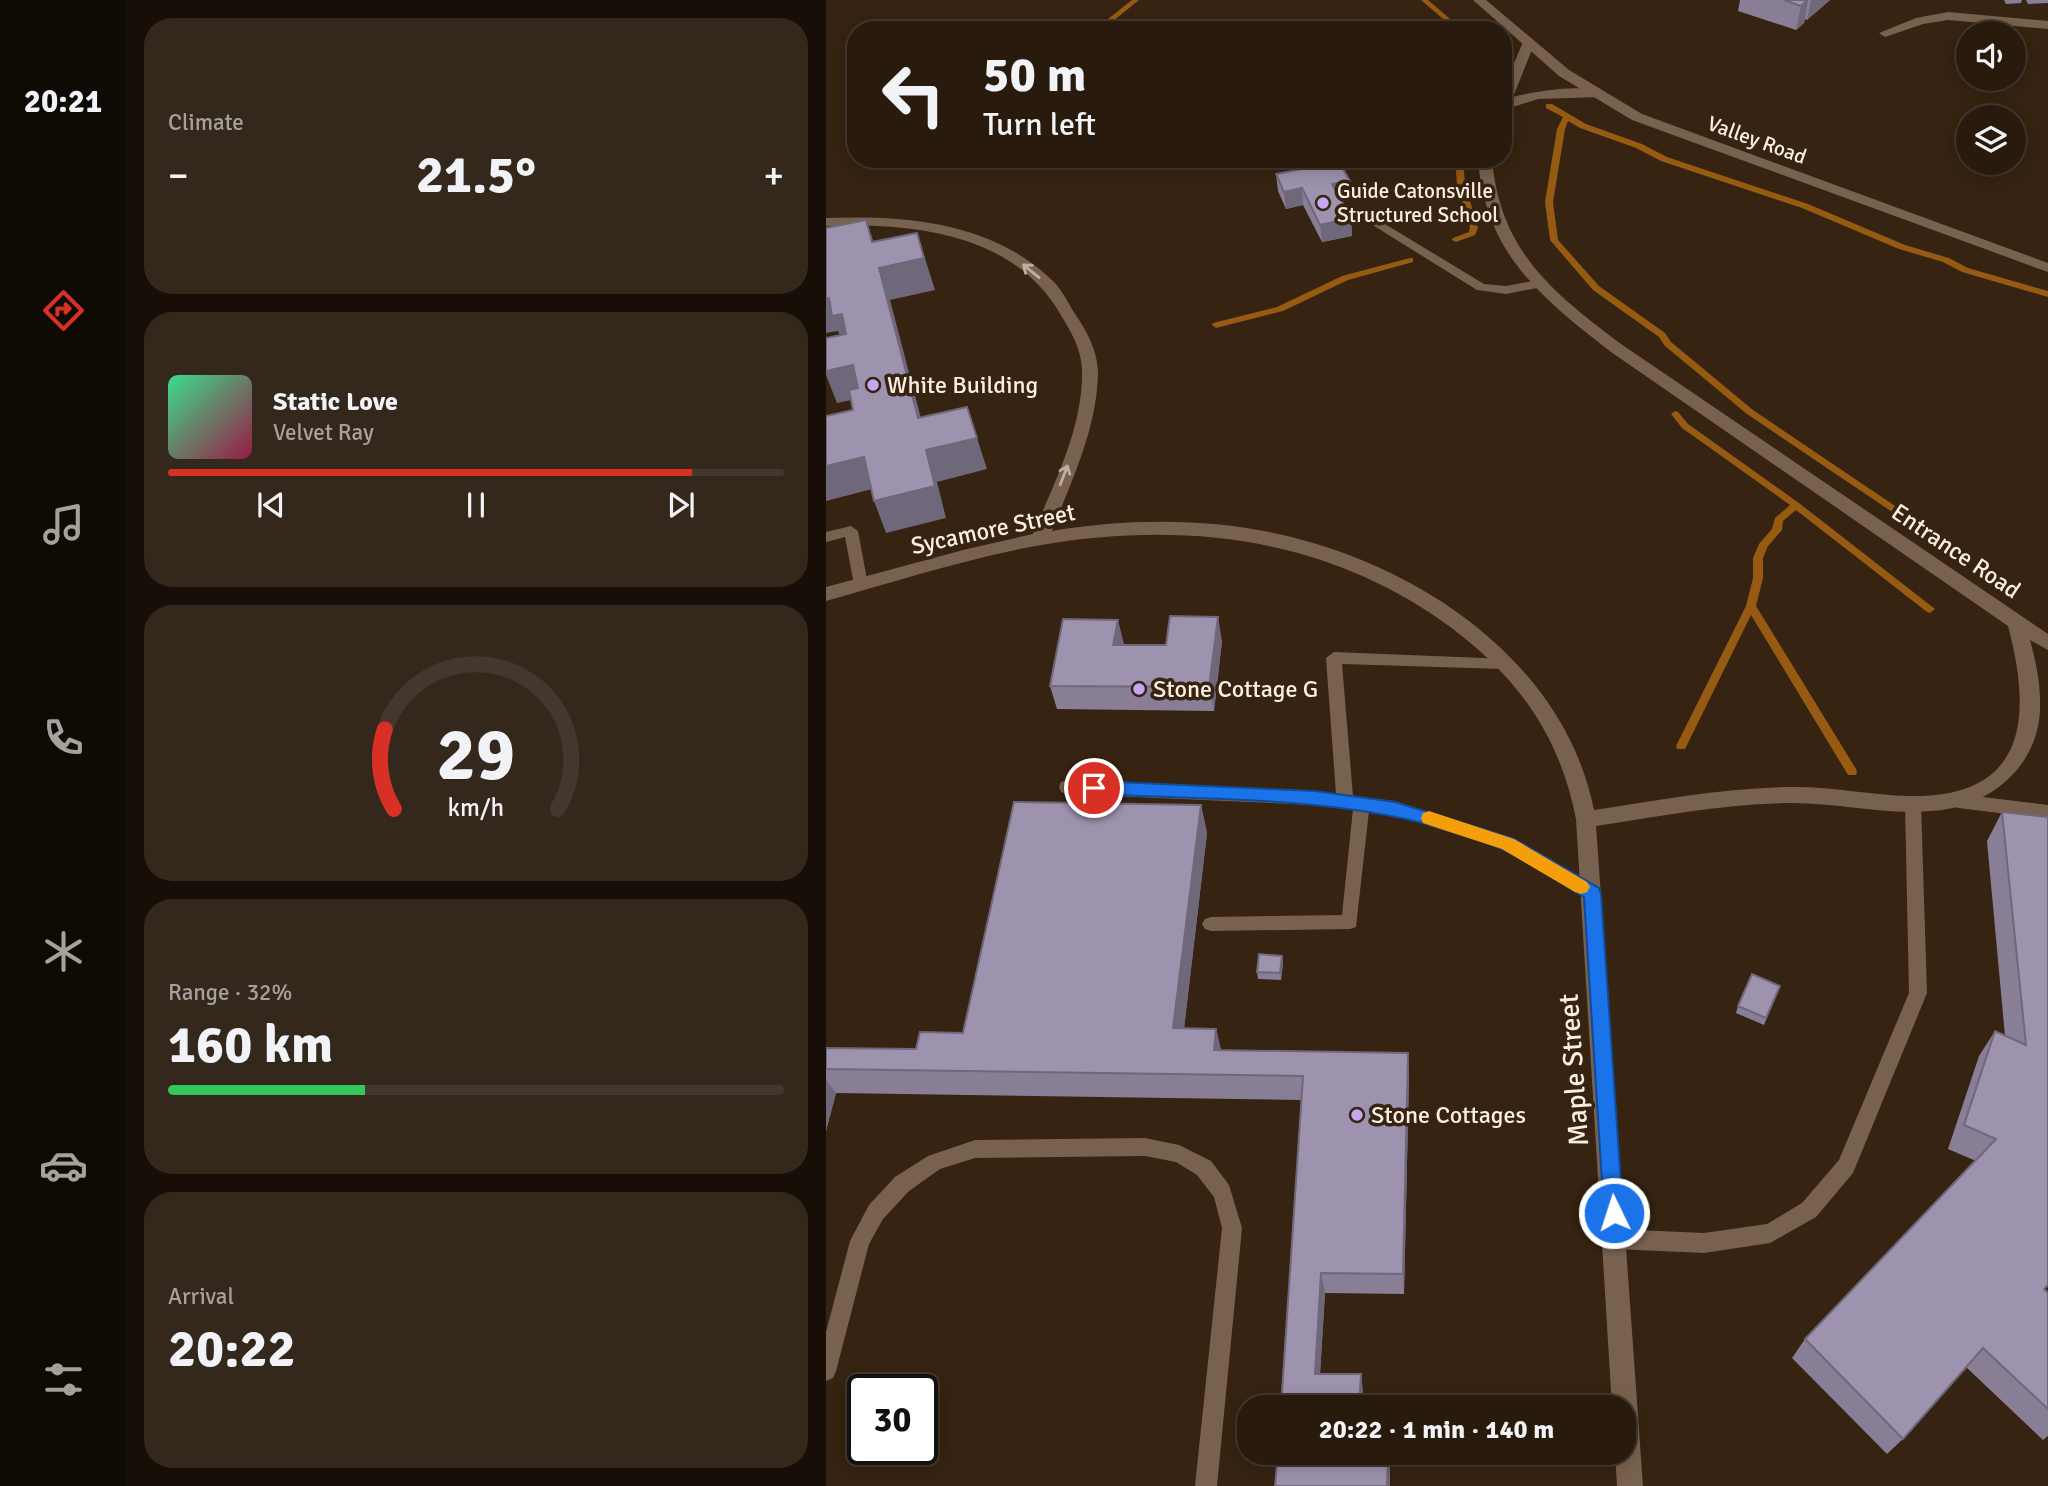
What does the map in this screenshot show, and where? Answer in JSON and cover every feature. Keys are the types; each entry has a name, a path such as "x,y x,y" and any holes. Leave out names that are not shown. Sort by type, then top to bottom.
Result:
{"street":[{"name":"Valley Road","path":"1479,0 1503,21"},
{"path":"1885,33 1920,21 1948,16 2048,25"},
{"name":"Valley Road","path":"1512,28 1564,73 1637,117 1688,138 2048,268"},
{"path":"1512,85 1529,43"},
{"path":"1512,102 1539,94 1596,94"},
{"name":"Entrance Road","path":"1486,168 1492,211 1517,258 1538,284 1571,314 1616,348 2016,622 2029,669 2031,713 2024,744 2008,769 1986,789 1958,801 1913,804 1822,795 1737,796 1586,819"},
{"path":"832,222 900,223 945,228 981,240 1016,258 1050,286 1076,326 1090,368 1088,406 1040,539"},
{"name":"Sycamore Street","path":"826,594 1040,539 1109,530 1214,531 1271,540 1325,553 1380,576 1432,604 1478,638 1523,682 1555,729 1575,772 1586,819"},
{"path":"2016,622 2048,643"},
{"name":"Maple Street","path":"1586,819 1630,1486"}],"lane":[{"path":"826,235 832,222"},
{"path":"1376,222 1481,286 1506,290 1538,284"},
{"path":"826,537 851,531 861,585"},
{"path":"1212,924 1350,922 1353,803 1334,658 1503,663"},
{"path":"1067,787 1315,798 1395,808 1508,844 1593,894"},
{"path":"1958,801 2048,811"},
{"path":"1615,1240 1704,1242 1770,1233 1809,1210 1846,1166 1917,993 1913,804"},
{"path":"826,1371 860,1241 884,1202 902,1184 935,1162 975,1149 1145,1147 1179,1154 1203,1168 1222,1192 1232,1228 1206,1486"}],"building":[{"path":"1784,0 1807,0 1801,6"},
{"path":"1308,168 1342,168 1350,181 1332,184 1351,218 1320,225 1302,188 1284,192 1276,174"},
{"name":"White Building","path":"866,220 872,242 917,233 924,258 879,268 918,418 967,407 977,438 926,450 935,486 874,501 864,457 826,466 826,416 853,410 849,390 858,388 853,365 826,371 826,338 846,334 842,314 832,316 829,298 826,299 826,228"},
{"path":"1170,616 1218,617 1209,687 1050,686 1063,619 1118,620 1113,645 1166,645"},
{"name":"Stone Cottages","path":"1014,802 1201,805 1173,1028 1216,1029 1214,1050 1408,1053 1403,1274 1321,1273 1315,1374 1361,1374 1360,1395 1282,1395 1303,1076 826,1069 826,1048 916,1049 920,1032 963,1033"},
{"path":"2002,812 2048,817 2048,1285 2044,1289 2048,1293 2048,1409 1983,1348 1903,1439 1805,1339 1996,1139 1964,1125 1995,1031 2026,1045"},
{"path":"1259,954 1282,956 1280,973 1257,972"},
{"path":"1752,974 1780,986 1766,1018 1738,1006"},
{"path":"1277,1465 1388,1465 1387,1486 1275,1486"}],"waterway":[{"path":"1109,21 1136,0"},
{"path":"1424,0 1449,21"},
{"path":"1549,106 1583,126 1639,146 1664,159 1805,206 1902,247 1946,260 1965,270 2048,294"},
{"path":"1566,118 1561,129 1549,202 1554,240 1596,288 1662,335 1668,344 1750,412 1907,518"},
{"path":"1456,240 1472,233 1474,228 1461,184 1460,168"},
{"path":"1216,325 1280,309 1345,278 1410,260"},
{"path":"1675,414 1685,426 1796,505"},
{"path":"1751,606 1758,578 1758,558 1764,544 1777,530 1778,520 1796,505"},
{"path":"1796,505 1930,609"},
{"path":"1681,746 1751,606"},
{"path":"1751,606 1852,772"}],"slow traffic":[{"path":"1429,818 1508,844 1581,887"}],"place":[{"name":"Guide Catonsville Structured School","path":"1323,203"},
{"name":"White Building","path":"873,385"},
{"name":"Stone Cottage G","path":"1139,689"},
{"name":"Stone Cottages","path":"1357,1115"}],"route":[{"path":"1094,788 1315,798 1395,808 1508,844 1593,894 1614,1213"}]}
